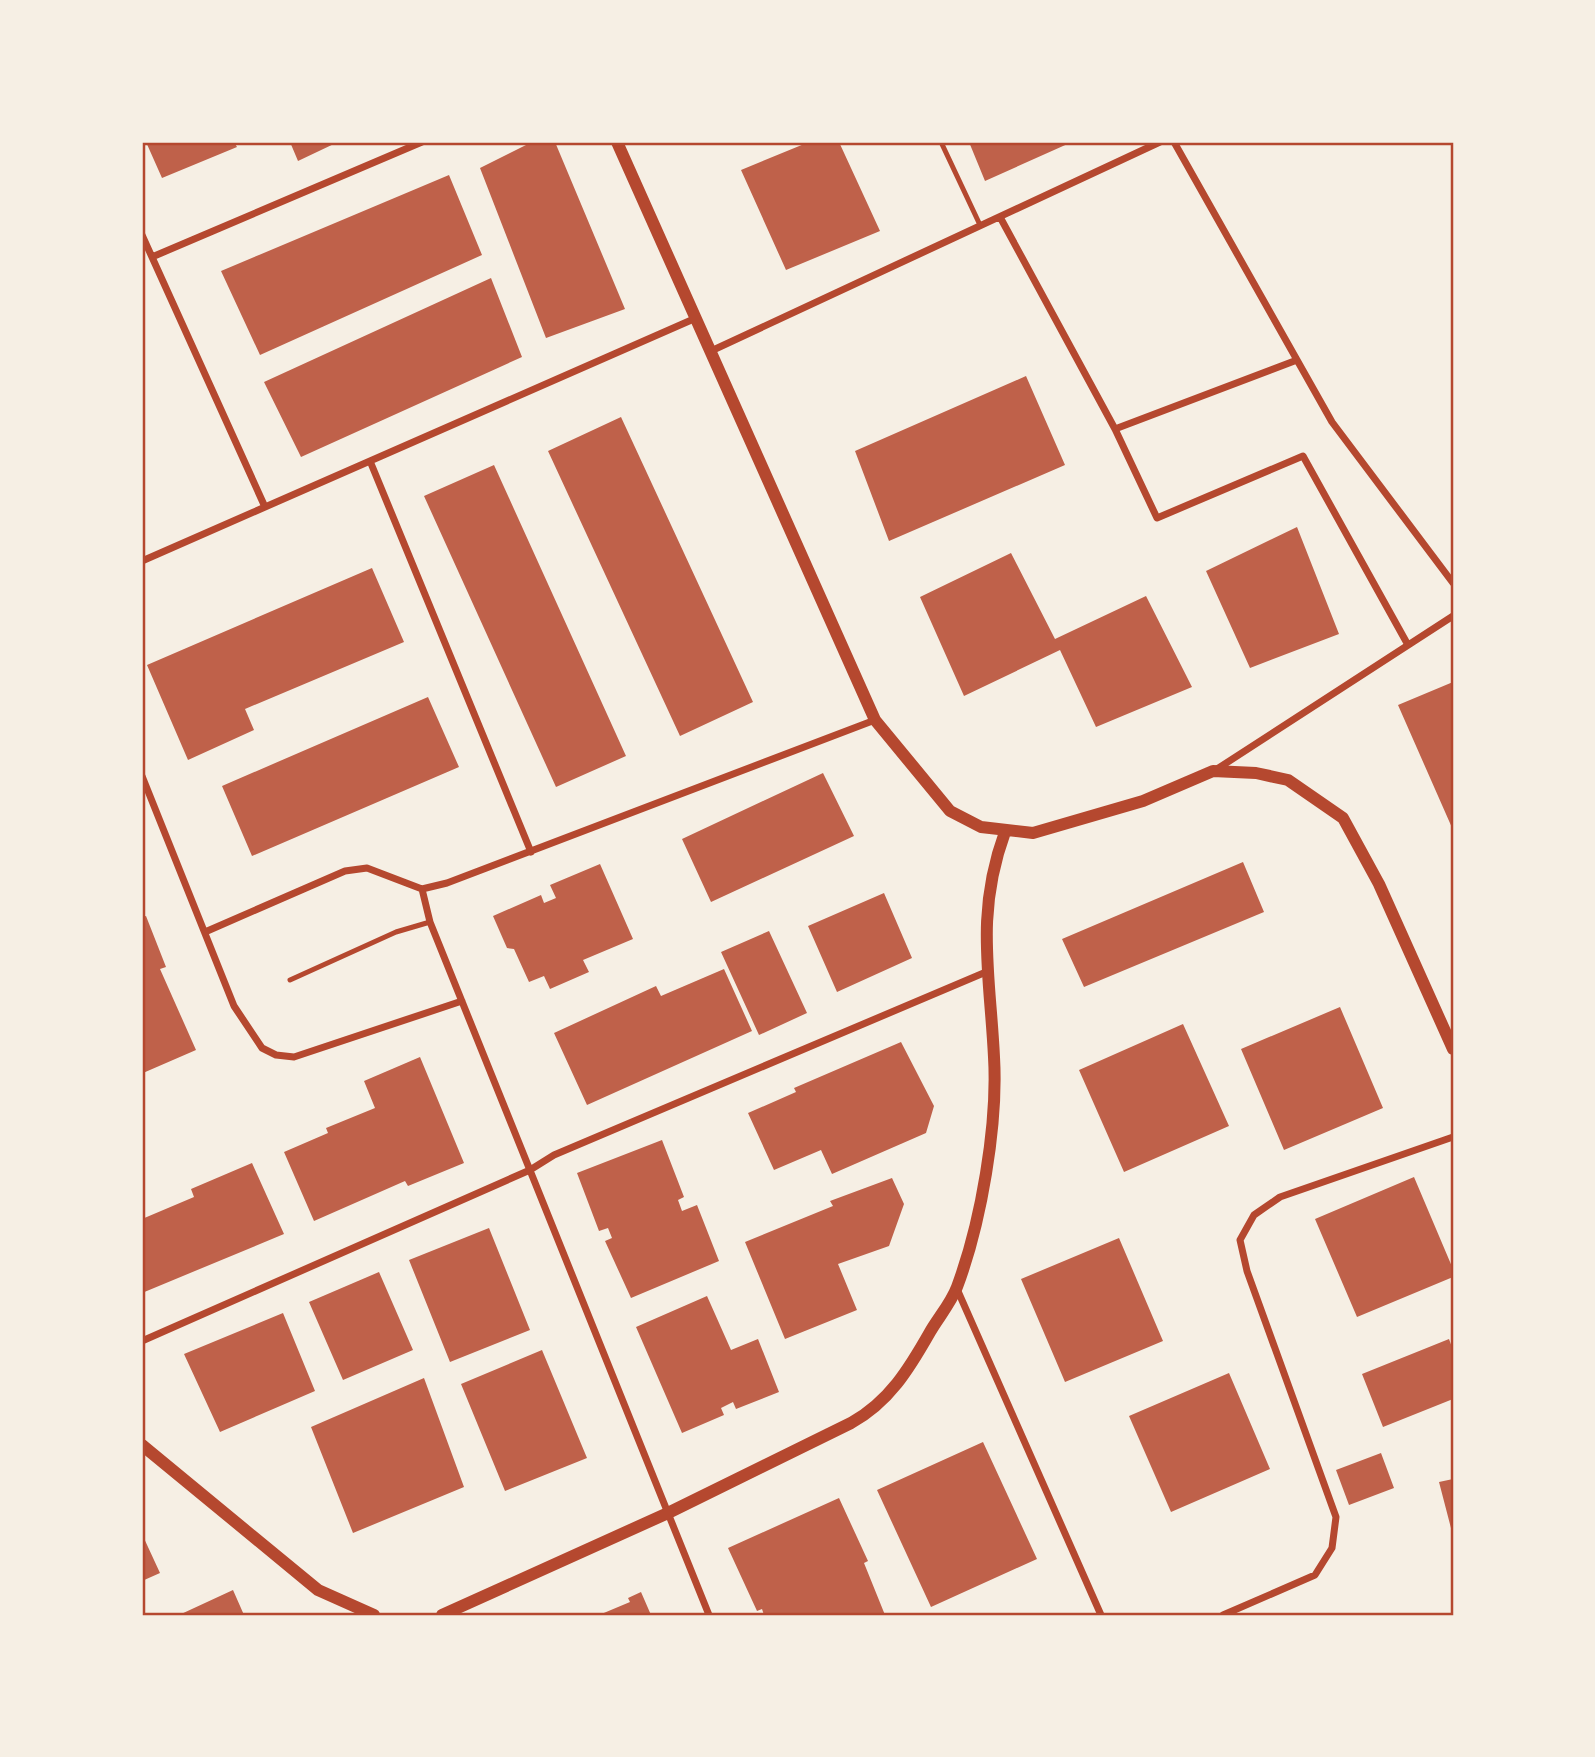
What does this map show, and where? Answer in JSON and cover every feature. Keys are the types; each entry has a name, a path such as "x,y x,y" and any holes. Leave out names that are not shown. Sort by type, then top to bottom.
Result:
{"street":[{"path":"152,257 422,142"},
{"path":"617,142 875,720 950,811 981,827 1005,832 1033,833 1143,801 1213,771 1453,616"},
{"path":"711,351 1160,142"},
{"path":"1174,142 1332,422 1453,583"},
{"path":"1000,216 1115,429 1157,518 1303,456 1408,645"},
{"path":"142,235 265,507"},
{"path":"142,561 696,318"},
{"path":"1115,429 1297,360"},
{"path":"370,461 531,852"},
{"path":"205,932 345,871 367,868 422,889 447,883 875,720"},
{"path":"1213,771 1256,773 1288,780 1343,818 1379,884 1453,1049"},
{"path":"142,776 234,1006 262,1048 276,1055 294,1057 462,1001"},
{"path":"442,1615 668,1513 872,1412 892,1392 957,1289 984,1186 991,1139 995,1059 986,972 986,903 992,867 1005,832"},
{"path":"422,889 430,922 709,1615"},
{"path":"142,1341 530,1170 554,1156 986,972"},
{"path":"1223,1615 1315,1575 1332,1548 1336,1517 1247,1271 1240,1240 1254,1215 1280,1197 1453,1137"},
{"path":"957,1289 1101,1615"},
{"path":"142,1445 318,1590 374,1615"}],"lane":[{"path":"941,142 981,225"},
{"path":"290,980 396,932 430,922"}],"building":[{"path":"146,142 234,142 237,147 162,178"},
{"path":"290,142 338,142 298,161"},
{"path":"532,142 555,142 625,309 546,338 480,168"},
{"path":"809,142 839,142 880,231 786,270 741,170"},
{"path":"969,142 1072,142 985,181"},
{"path":"449,175 482,255 260,355 221,271"},
{"path":"491,278 522,357 301,457 264,382"},
{"path":"1026,376 1065,465 889,541 855,451"},
{"path":"621,417 753,702 680,736 548,451"},
{"path":"494,465 626,756 556,787 424,496"},
{"path":"1297,527 1339,634 1250,668 1206,571"},
{"path":"1011,553 1055,639 1146,596 1192,687 1096,727 1060,650 964,696 920,597"},
{"path":"372,568 404,642 245,709 254,730 188,760 147,665"},
{"path":"1453,682 1453,830 1398,705"},
{"path":"428,697 459,767 252,856 222,786"},
{"path":"823,773 854,836 711,902 682,839"},
{"path":"1243,862 1264,912 1084,987 1062,939"},
{"path":"600,864 633,939 583,960 589,972 550,989 544,976 529,982 514,949 507,948 493,916 541,895 544,903 556,898 550,885"},
{"path":"884,893 912,958 837,992 808,926"},
{"path":"146,916 166,967 160,969 196,1050 143,1073 142,917"},
{"path":"769,931 807,1013 759,1035 721,952"},
{"path":"724,969 752,1031 587,1105 554,1033 656,986 661,996"},
{"path":"1340,1007 1383,1108 1284,1150 1241,1049"},
{"path":"1183,1024 1229,1126 1124,1172 1079,1070"},
{"path":"901,1042 934,1106 926,1133 832,1174 821,1150 774,1170 748,1113 796,1092 794,1088"},
{"path":"420,1057 464,1163 408,1186 405,1181 314,1221 284,1152 328,1133 326,1128 375,1108 364,1081"},
{"path":"662,1140 684,1197 678,1200 682,1211 697,1205 719,1261 631,1298 605,1241 612,1238 608,1228 599,1231 577,1173"},
{"path":"252,1163 284,1234 142,1293 142,1219 194,1197 191,1189"},
{"path":"1414,1177 1453,1269 1453,1277 1357,1317 1315,1219"},
{"path":"892,1178 904,1204 889,1246 838,1264 857,1310 785,1339 745,1242 833,1206 830,1201"},
{"path":"489,1228 530,1330 450,1362 409,1260"},
{"path":"1119,1238 1163,1341 1065,1382 1021,1279"},
{"path":"379,1272 413,1350 343,1380 309,1302"},
{"path":"707,1296 731,1350 758,1339 779,1392 736,1409 733,1402 721,1408 724,1415 682,1433 636,1327"},
{"path":"283,1313 315,1391 220,1432 184,1354"},
{"path":"1449,1339 1453,1350 1453,1399 1383,1427 1362,1374"},
{"path":"542,1350 587,1458 505,1491 461,1384"},
{"path":"1229,1373 1270,1469 1171,1512 1129,1416"},
{"path":"424,1378 464,1487 353,1533 311,1427"},
{"path":"983,1442 1037,1559 931,1607 877,1490"},
{"path":"1381,1453 1394,1488 1349,1505 1336,1470"},
{"path":"1453,1479 1453,1532 1452,1532 1439,1482"},
{"path":"839,1498 868,1561 864,1563 885,1615 764,1615 762,1609 757,1611 728,1548"},
{"path":"142,1534 160,1573 142,1581"},
{"path":"233,1590 244,1615 179,1615"},
{"path":"641,1592 651,1615 599,1615 630,1602 628,1598"}]}
